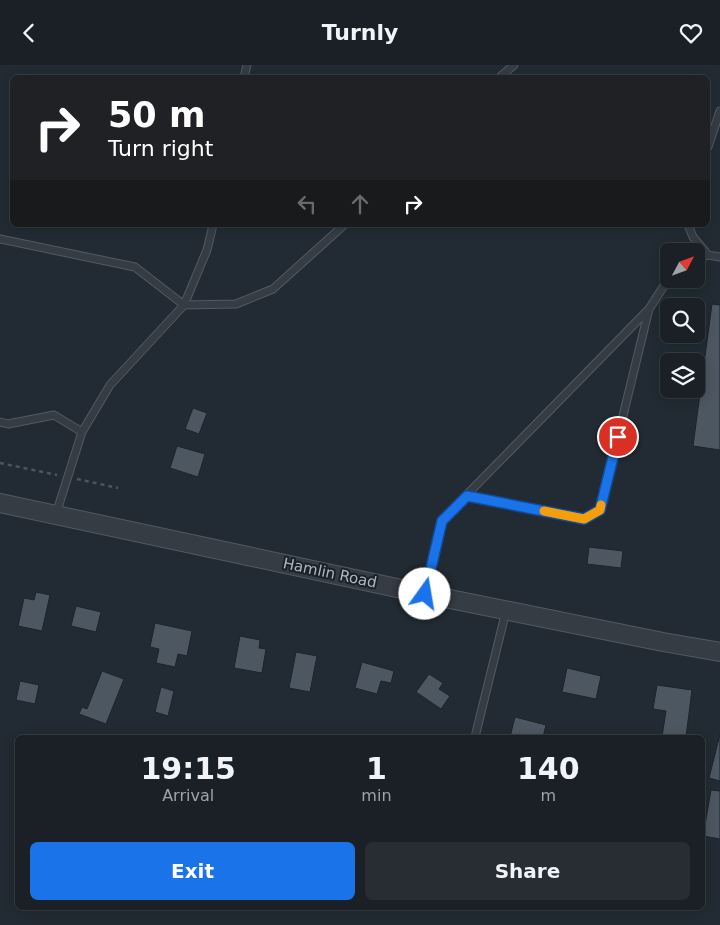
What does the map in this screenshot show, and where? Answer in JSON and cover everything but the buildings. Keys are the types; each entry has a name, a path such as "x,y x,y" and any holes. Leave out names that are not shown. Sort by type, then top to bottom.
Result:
{"street":[{"name":"Hamlin Road","path":"0,503 425,594 663,643 720,652"}],"lane":[{"path":"502,75 514,65"},
{"path":"710,141 720,111"},
{"path":"56,514 82,432 110,385 184,305 207,251 212,227"},
{"path":"0,239 135,267 184,305 236,303 273,289 342,227"},
{"path":"689,227 693,237 708,255"},
{"path":"705,256 720,257"},
{"path":"425,594 442,521 649,309 663,288"},
{"path":"467,496 584,519 600,510 649,309"},
{"path":"0,422 8,424 54,415 82,432"},
{"path":"476,735 506,610"}],"path":[{"path":"0,463 56,475"},
{"path":"76,479 118,488"}],"slow traffic":[{"path":"544,511 584,519 600,510 601,505"}],"route":[{"path":"425,594 442,521 467,496 584,519 600,510 618,437"}]}
